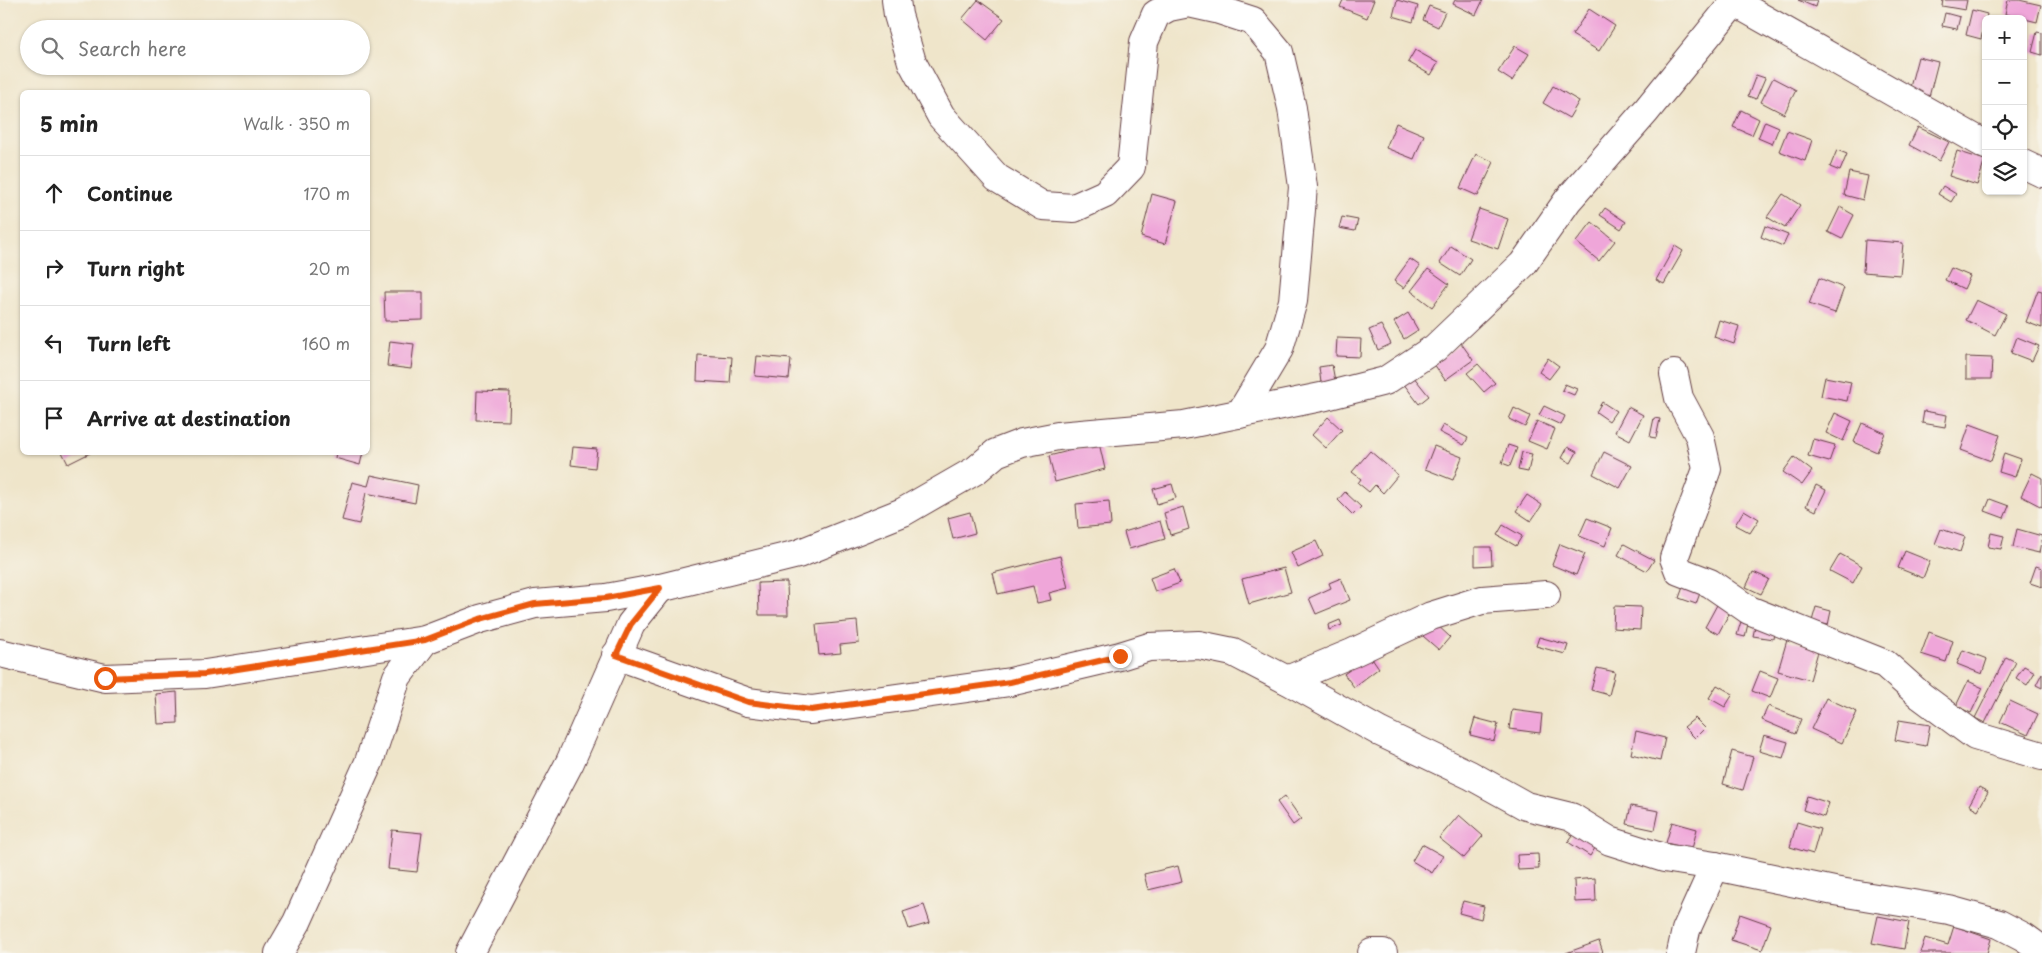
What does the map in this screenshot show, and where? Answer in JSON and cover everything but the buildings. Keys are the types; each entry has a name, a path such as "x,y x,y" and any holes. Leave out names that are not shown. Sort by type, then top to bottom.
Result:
{"street":[{"path":"896,0 898,15 912,62 941,116 997,178 1043,206 1074,208 1105,194 1131,167 1144,42 1156,14 1169,7 1189,3 1216,9 1253,21 1279,52 1292,108 1303,188 1293,301 1279,349 1240,414"},
{"path":"0,653 105,678 205,674 425,640 480,619 535,604 606,598 660,588 798,554 903,512 961,479 996,453 1022,443 1058,436 1184,425 1326,396 1385,381 1435,348 1523,264 1568,200 1646,111 1735,1 1982,143"},
{"path":"2027,166 2042,173"},
{"path":"1674,374 1679,398 1700,437 1708,469 1674,558 1679,571 1710,583 1749,610 1885,664 1921,696 1974,736 2042,756"},
{"path":"470,953 570,762 631,624 660,588"},
{"path":"1287,680 1352,653 1431,616 1482,600 1546,595"},
{"path":"279,953 297,922 369,762 397,677 425,640"},
{"path":"616,655 748,702 811,710 1010,682 1120,656 1148,647 1199,645 1233,652 1380,732 1470,775 1526,806 1570,817 1610,840 1664,858 1715,866 1834,891 1949,910 1999,924 2024,937 2042,950"},
{"path":"1681,953 1686,930 1715,866"},
{"path":"1372,953 1383,953"}],"route":[{"path":"105,678 205,674 425,640 480,619 535,604 606,598 660,588 631,624 616,655 748,702 811,710 856,705 1010,682 1120,656"}]}
